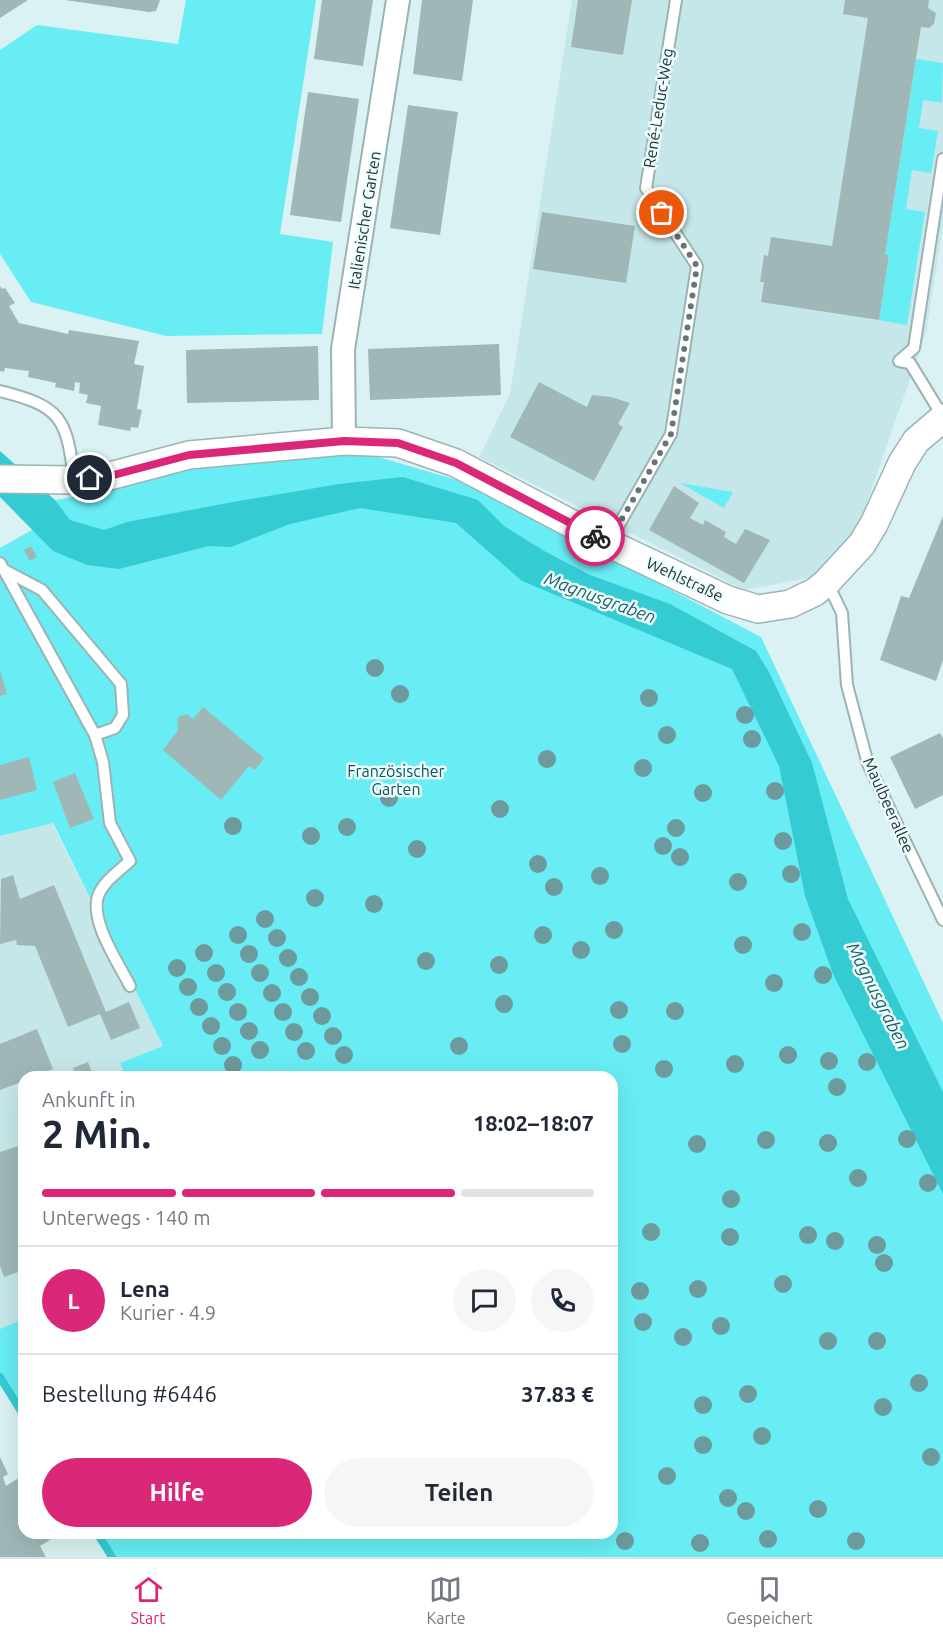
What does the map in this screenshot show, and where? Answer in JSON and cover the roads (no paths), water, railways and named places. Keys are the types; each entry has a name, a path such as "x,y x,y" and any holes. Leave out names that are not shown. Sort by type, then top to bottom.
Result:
{"street":[{"name":"Italienischer Garten","path":"344,441 344,349 398,0"},
{"name":"Wehlstraße","path":"0,479 74,480 106,477 189,455 344,441 398,443 456,463 608,543 728,600 758,609 790,604 815,592 827,582 862,544 874,524 902,463 916,441 943,418"}],"lane":[{"name":"René-Leduc-Weg","path":"608,543 657,470 671,434 697,266 646,188 676,0"},
{"path":"943,159 914,348 899,361 910,363 943,418"},
{"path":"0,391 46,405 62,424 70,443 74,480"},
{"path":"2,566 94,735 103,762 110,823 130,861 109,880 99,895 96,916 130,986"},
{"path":"2,566 42,590 121,684 123,715 115,728 94,735"},
{"name":"Maulbeerallee","path":"827,582 842,613 847,685 868,764 943,920"}],"water":[{"name":"Magnusgraben","path":"0,451 55,500 70,520 104,530 127,522 233,502 339,484 403,477 478,500 504,526 546,552 590,575 670,604 756,651 770,674 812,763 848,899 943,1092 943,1194 833,974 805,896 779,766 732,669 522,581 456,523 360,508 290,524 231,547 209,546 119,569 87,565 53,551 0,497"}],"waterway":[{"path":"0,1377 18,1406"},
{"path":"101,1539 112,1557"}],"park label":[{"name":"Französischer Garten","path":"396,780"}]}
